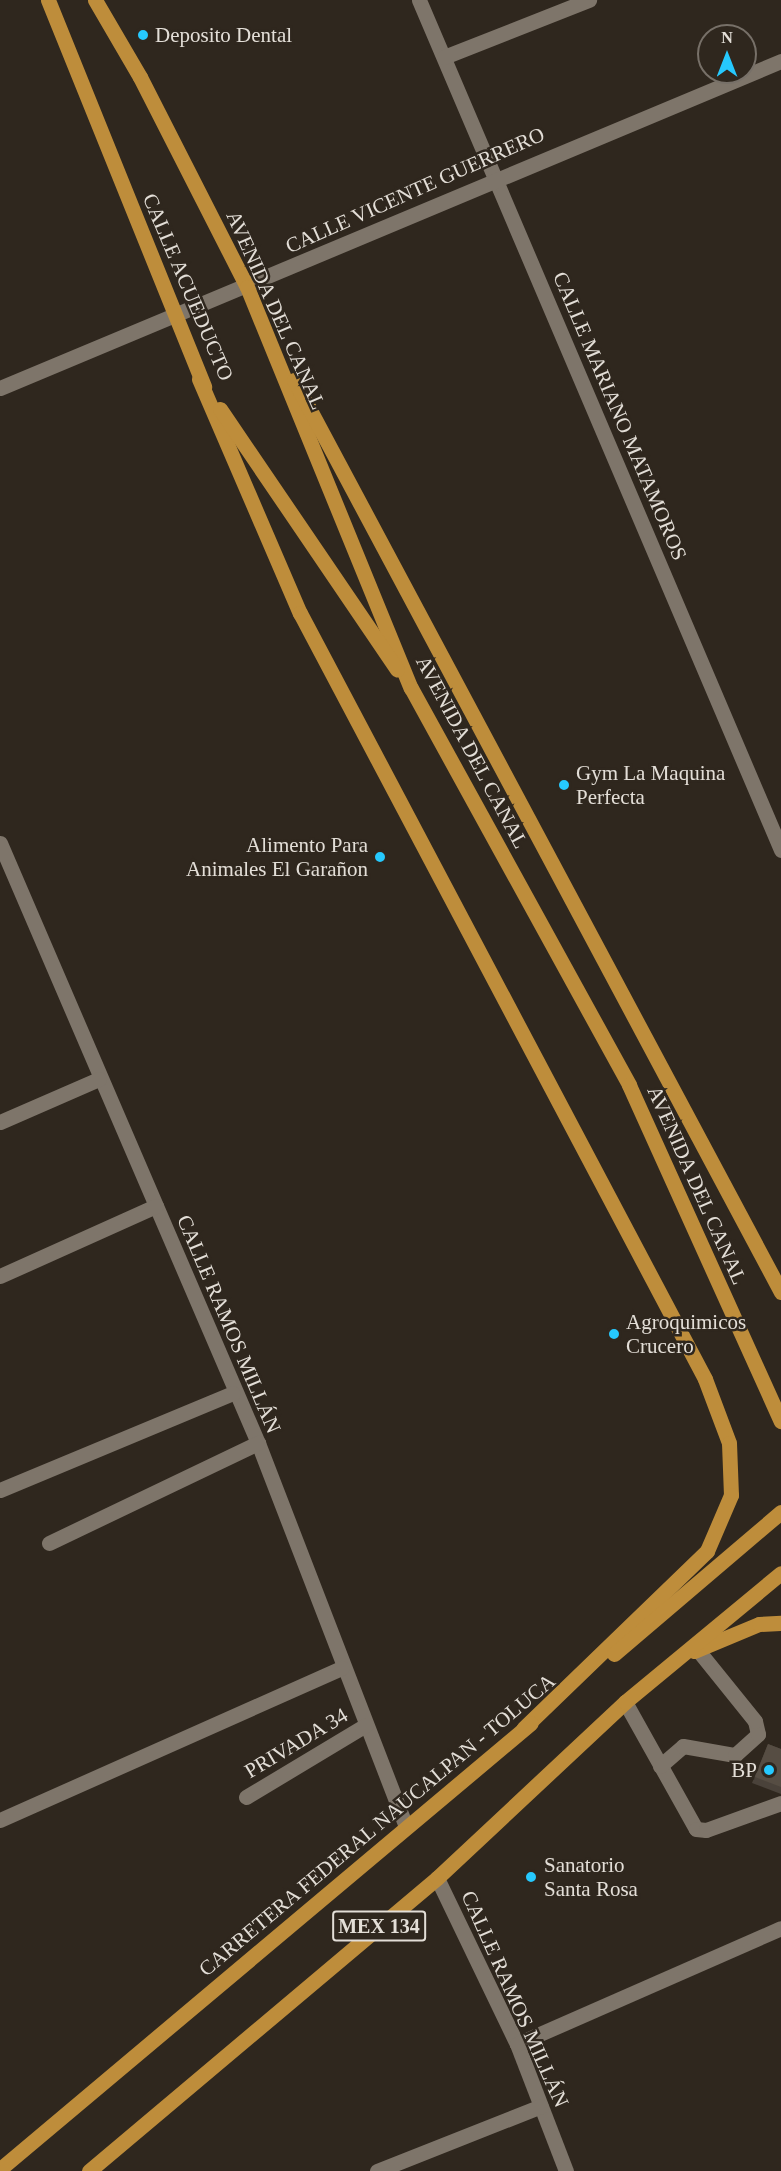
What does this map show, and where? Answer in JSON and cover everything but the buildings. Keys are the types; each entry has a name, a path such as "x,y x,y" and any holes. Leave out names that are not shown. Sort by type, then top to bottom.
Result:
{"main road":[{"name":"CALLE ACUEDUCTO","path":"48,0 199,379 414,693"},
{"name":"AVENIDA DEL CANAL","path":"95,0 141,77 247,287 275,350 414,693 629,1085 781,1421"},
{"path":"275,350 342,463 781,1292"},
{"path":"199,379 300,613 705,1379 729,1443 730,1496 707,1551 524,1728"},
{"name":"CARRETERA FEDERAL NAUCALPAN - TOLUCA","path":"0,2169 781,1512"},
{"name":"MEX 134","path":"89,2171 436,1878 660,1671 781,1573"},
{"path":"660,1671 697,1649 759,1624 781,1623"}],"street":[{"name":"CALLE MARIANO MATAMOROS","path":"419,0 781,850"},
{"path":"444,57 589,0"},
{"name":"CALLE VICENTE GUERRERO","path":"0,388 247,287 495,176 781,61"},
{"name":"CALLE RAMOS MILLÁN","path":"0,843 99,1079 156,1206 233,1393 258,1443 342,1668 406,1826"},
{"path":"0,1122 99,1079"},
{"path":"0,1276 156,1206"},
{"path":"0,1490 233,1393"},
{"path":"49,1543 258,1443"},
{"path":"660,1766 683,1746 735,1755 758,1734 755,1721 697,1649"},
{"path":"0,1820 342,1668"},
{"path":"625,1702 696,1829 706,1830 781,1803"},
{"name":"PRIVADA 34","path":"246,1797 366,1725"},
{"name":"CALLE RAMOS MILLÁN","path":"436,1878 517,2044 566,2171"},
{"path":"517,2044 781,1928"},
{"path":"377,2171 541,2106"}],"place":[{"name":"Deposito Dental","path":"143,35"},
{"name":"Gym La Maquina Perfecta","path":"564,785"},
{"name":"Alimento Para Animales El Garañon","path":"380,857"},
{"name":"Agroquimicos Crucero","path":"614,1334"},
{"name":"BP","path":"769,1770"},
{"name":"Sanatorio Santa Rosa","path":"531,1877"}]}
